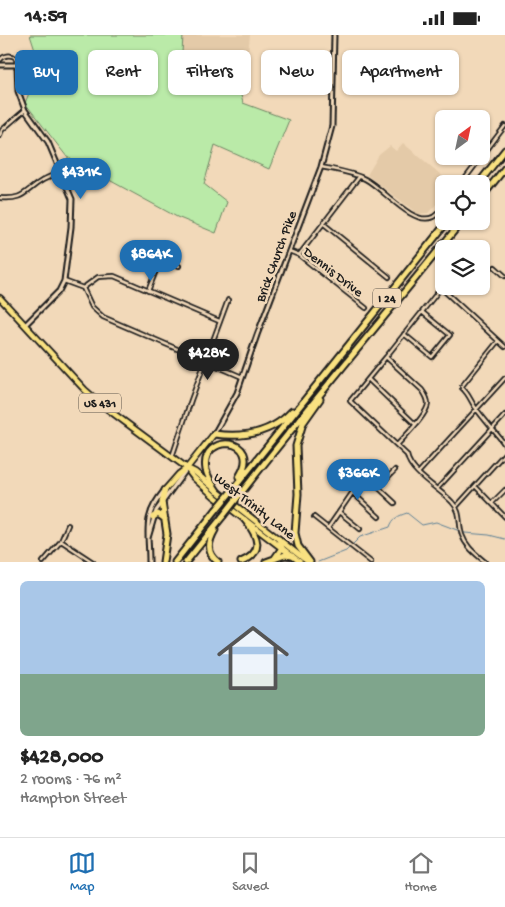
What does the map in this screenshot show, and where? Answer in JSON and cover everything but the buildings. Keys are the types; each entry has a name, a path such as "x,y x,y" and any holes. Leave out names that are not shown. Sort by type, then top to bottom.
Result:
{"highway":[{"path":"485,175 505,150"},
{"path":"490,187 505,168"},
{"name":"I 24","path":"175,562 441,230"},
{"name":"I 24","path":"186,562 343,365 410,287 455,230"},
{"path":"309,562 298,546 295,533 298,495 296,446 300,431 307,418 343,365"},
{"path":"214,434 232,437 252,435 275,425 286,417 326,374"},
{"path":"217,491 209,479 206,465 209,453 220,444 237,445 244,454 246,461 235,487"},
{"path":"163,562 167,539 162,502 165,490"},
{"path":"153,517 158,514 165,519"},
{"path":"218,562 210,554 208,546 221,518"},
{"path":"241,562 250,557 258,543 253,529 245,520"},
{"path":"273,560 279,555 282,548 279,539"},
{"path":"266,562 285,555 292,556"}],"main road":[{"name":"West Trinity Lane","path":"0,299 70,375 97,401 195,472 309,562"},
{"name":"Brick Church Pike","path":"165,490 187,468 214,434"},
{"name":"West Trinity Lane","path":"187,468 193,477 300,562"}],"street":[{"name":"Brick Church Pike","path":"214,434 237,393 320,167 332,127 334,35"},
{"path":"0,60 11,55 15,57"},
{"path":"0,65 15,65"},
{"path":"19,95 25,110 48,142 72,199 71,227 64,281 59,291 25,326"},
{"path":"0,135 2,130 25,110"},
{"path":"468,175 505,126"},
{"path":"320,167 360,177 384,192 410,214 418,218 424,219 435,215"},
{"path":"0,198 20,197 42,180 62,172"},
{"path":"299,255 360,177"},
{"path":"324,223 389,277"},
{"name":"Dennis Drive","path":"288,251 299,255 366,308"},
{"path":"148,291 161,258 179,266"},
{"path":"495,267 505,276"},
{"path":"83,288 98,277 114,276 220,321"},
{"path":"64,281 83,288 92,307 103,317 242,377"},
{"path":"485,562 467,546 462,535 461,519 452,501 410,464 407,455 350,401 442,288 505,347"},
{"path":"172,457 228,301"},
{"path":"404,334 432,357 450,335 422,312"},
{"path":"498,341 462,388 469,394 476,409 505,445"},
{"path":"386,357 422,390 428,402 425,411 397,445"},
{"path":"419,472 505,378"},
{"path":"368,380 415,423"},
{"path":"437,489 505,415"},
{"path":"456,507 505,453"},
{"path":"328,528 372,464"},
{"name":"Brick Church Pike","path":"148,538 153,517 187,468"},
{"path":"378,487 395,470"},
{"path":"365,475 395,503"},
{"path":"475,486 505,517"},
{"name":"Brick Church Pike","path":"149,562 148,519 152,509 165,490"},
{"path":"492,503 505,491"},
{"path":"353,493 379,517"},
{"path":"339,512 360,529"},
{"path":"314,517 370,562"},
{"path":"43,562 61,541 68,525"},
{"path":"61,541 93,562"}],"shaded area":[{"path":"183,35 250,35 248,50 182,50"},
{"path":"403,143 441,175 435,175 435,206 428,213 418,214 367,175 379,155 390,146 396,151"}],"green space":[{"path":"30,35 183,35 182,50 168,50 168,95 241,95 243,103 289,120 269,169 215,145 204,184 227,202 216,233 177,217 67,157 25,103 28,95 78,95 78,50 35,50"}],"waterway":[{"path":"318,562 346,551 360,537 390,527 396,518 407,513 422,525 436,522 465,533 489,535 505,539"}]}
